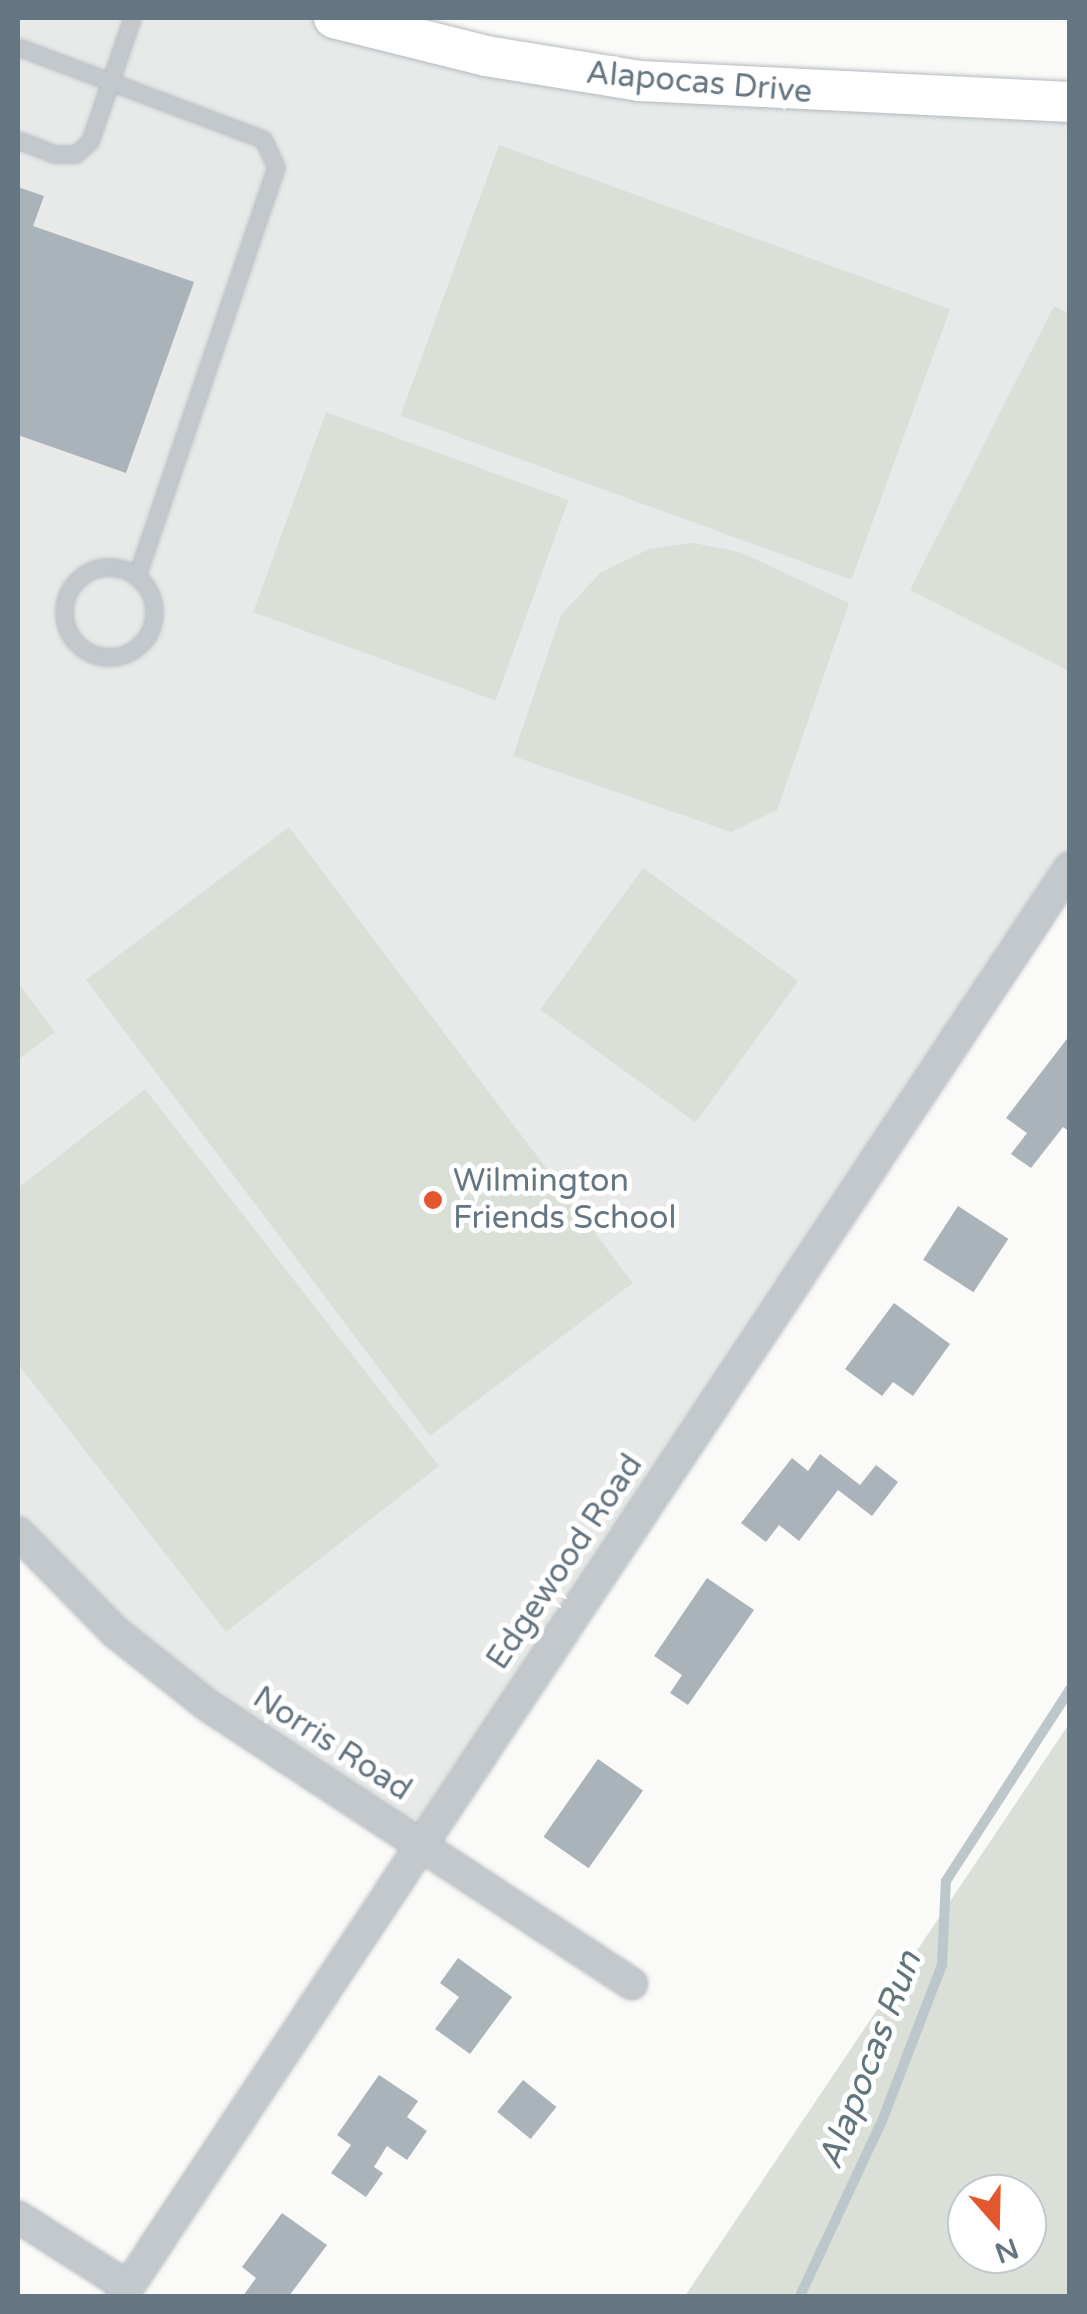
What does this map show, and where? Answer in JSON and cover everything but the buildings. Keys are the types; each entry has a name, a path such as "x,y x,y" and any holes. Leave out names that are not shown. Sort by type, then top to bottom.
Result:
{"street":[{"name":"Alapocas Drive","path":"334,18 486,56 640,82 1070,102"},
{"name":"Edgewood Road","path":"125,2292 1070,868"},
{"name":"Norris Road","path":"18,1532 160,1669 632,1984"},
{"path":"18,2217 125,2292"}],"lane":[{"path":"18,140 76,154 90,141 132,18"},
{"path":"18,48 264,139 276,167 137,576 154,605 140,645 114,657 74,641 63,613 73,584 99,567 137,576"}],"shaded area":[{"name":"Wilmington Friends School","path":"18,18 334,18 486,56 1069,102 1069,868 420,1844 272,1746 18,1533"},
{"path":"499,145 950,309 852,580 400,416"},
{"path":"1054,306 1070,314 1069,671 910,590"},
{"path":"326,412 568,500 496,700 253,612"},
{"path":"693,543 740,552 849,603 777,810 731,832 513,756 561,615 600,573 649,549"},
{"path":"289,827 633,1283 430,1436 86,980"},
{"path":"643,868 798,981 695,1122 540,1010"},
{"path":"18,983 55,1032 18,1060"},
{"path":"145,1089 439,1466 226,1632 18,1364 18,1188"},
{"path":"1069,1724 1069,2296 685,2296"}],"waterway":[{"name":"Alapocas Run","path":"800,2296 882,2121 942,1965 946,1881 1070,1689"}],"place":[{"name":"Wilmington Friends School","path":"433,1200"}]}
